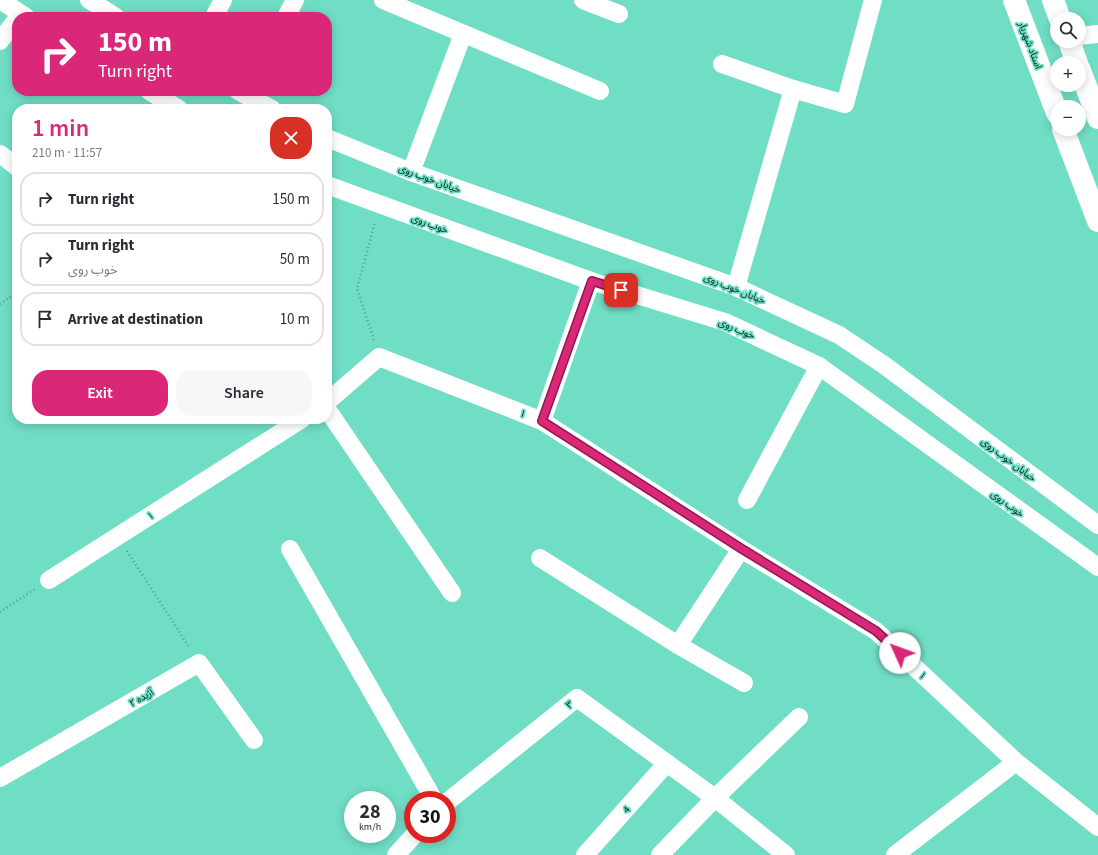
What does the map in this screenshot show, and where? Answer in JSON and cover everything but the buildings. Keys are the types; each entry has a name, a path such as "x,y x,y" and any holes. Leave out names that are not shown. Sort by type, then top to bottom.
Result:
{"main road":[{"name":"استاد شهریار","path":"1014,0 1052,100"},
{"path":"1053,0 1057,12"},
{"path":"1086,86 1098,118"},
{"path":"1066,136 1098,221"}],"street":[{"path":"0,0 15,12"},
{"path":"217,12 223,0"},
{"path":"289,12 295,0"},
{"path":"383,0 600,91"},
{"path":"583,0 619,14"},
{"path":"722,64 793,89 845,104 873,0"},
{"path":"91,1 108,12"},
{"path":"0,41 12,27"},
{"path":"411,172 463,34"},
{"path":"1086,35 1098,34"},
{"path":"736,287 793,89"},
{"path":"157,96 171,104"},
{"path":"250,96 263,104"},
{"name":"خیابان خوب روی","path":"332,140 411,172 736,287 839,335 884,365 1098,525"},
{"path":"0,154 12,163"},
{"name":"خوب روی","path":"332,187 592,281 725,322 818,366 1098,567"},
{"path":"542,421 592,281"},
{"path":"332,398 379,357"},
{"name":"۱","path":"379,357 542,421 742,549 876,631 1016,762 1098,827"},
{"path":"747,500 818,366"},
{"path":"332,416 452,593"},
{"name":"۱","path":"49,580 294,424"},
{"path":"290,549 429,791"},
{"path":"678,645 742,549"},
{"path":"540,558 678,645 744,683"},
{"path":"200,662 254,740"},
{"name":"آژیده ۲","path":"0,778 200,662"},
{"name":"۳","path":"456,795 577,698 715,798 786,855"},
{"path":"660,855 715,798 799,717"},
{"path":"895,855 1016,762"},
{"name":"4","path":"585,855 667,763"},
{"path":"396,855 407,843"}],"path":[{"path":"379,205 357,289 379,357"},
{"path":"0,304 12,296"},
{"path":"117,536 200,662"},
{"path":"0,612 49,580"}],"route":[{"path":"621,290 592,281 542,421 742,549 876,631 900,653"}]}
